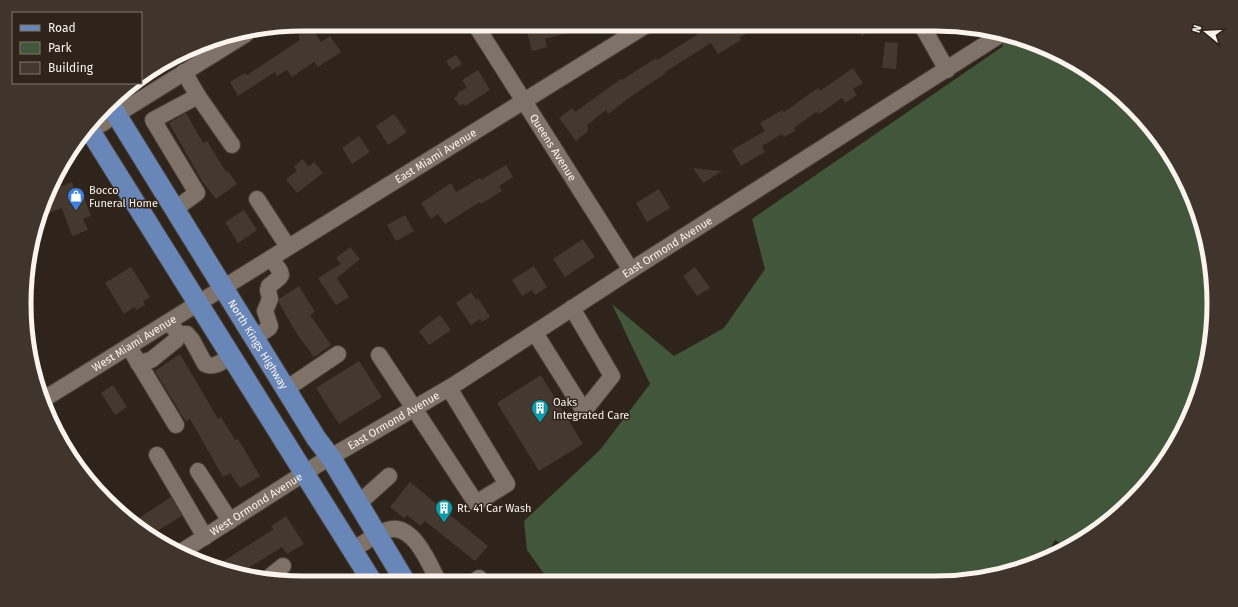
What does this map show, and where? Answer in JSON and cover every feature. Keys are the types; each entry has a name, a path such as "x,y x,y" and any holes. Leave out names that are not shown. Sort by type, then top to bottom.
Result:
{"main road":[{"name":"North Kings Highway","path":"114,110 316,438 331,458 402,576"},
{"path":"90,135 305,473 369,576"}],"street":[{"name":"Queens Avenue","path":"479,31 631,270"},
{"name":"East Miami Avenue","path":"224,288 637,31"},
{"path":"925,31 947,70"},
{"name":"East Ormond Avenue","path":"331,458 449,388 631,270 997,38"},
{"path":"105,118 114,110 184,72 238,39"},
{"path":"184,72 198,96 232,146"},
{"path":"175,208 197,193 153,120 198,96"},
{"path":"257,199 288,247"},
{"path":"254,337 269,328 270,323 265,311 270,299 268,290 269,286 281,275 271,258"},
{"name":"West Miami Avenue","path":"47,397 224,288"},
{"path":"535,333 584,411 612,376 572,308"},
{"path":"170,321 178,334"},
{"path":"178,334 187,334 192,340 205,364 209,366 214,366 231,356"},
{"path":"138,363 150,360 176,340 178,334"},
{"path":"129,347 176,425"},
{"path":"286,389 338,354"},
{"path":"378,355 476,503 507,484 449,388"},
{"path":"157,456 205,537"},
{"name":"West Ormond Avenue","path":"186,549 331,458"},
{"path":"198,471 230,521"},
{"path":"358,503 388,476"},
{"path":"352,550 377,534 388,529 397,528 407,532 420,547 436,576"},
{"path":"273,574 283,566"}],"green space":[{"path":"1004,40 1022,45 1055,59 1086,77 1114,99 1139,124 1161,152 1179,183 1193,216 1205,268 1207,304 1205,339 1202,357 1193,391 1179,424 1161,455 1139,483 1100,520 1062,544 1055,540 1049,551 1022,562 970,574 934,576 546,576 527,550 524,521 600,450 650,384 612,304 674,356 724,328 765,269 752,219 1002,47"}],"building":[{"path":"305,31 314,31 321,42 330,36 341,52 318,67 314,62 292,77 287,70 277,76 275,72 238,96 230,82 245,73 247,75 300,40 298,36"},
{"path":"527,31 575,31 545,39 547,47 532,51"},
{"path":"703,31 750,31 739,38 741,40 718,54 711,43 665,72 666,73 608,114 606,110 587,125 588,131 576,141 559,118 572,108 575,112 621,79 622,80 656,58 657,60"},
{"path":"859,31 870,31 862,36"},
{"path":"885,42 898,43 896,69 882,68"},
{"path":"456,55 462,64 452,70 446,61"},
{"path":"853,68 863,83 853,89 857,95 845,103 842,98 819,114 816,112 794,128 795,131 784,137 782,134 762,146 765,152 741,166 732,150 765,131 760,123 782,110 784,112 818,88 820,91"},
{"path":"478,70 490,90 465,106 463,104 460,106 454,98 458,95 457,93 467,88 462,80"},
{"path":"186,113 203,143 207,141 226,172 228,171 237,184 216,199 202,181 169,123"},
{"path":"394,114 407,132 388,145 376,126"},
{"path":"359,136 370,152 352,164 342,148"},
{"path":"303,159 308,167 314,162 323,173 297,193 286,179 297,171 294,166"},
{"path":"506,165 513,177 499,186 502,191 481,204 480,202 445,224 438,214 431,219 421,203 451,183 456,192 480,178 481,180"},
{"path":"693,168 722,171 703,183"},
{"name":"Bocco Funeral Home","path":"72,182 76,194 82,192 91,216 83,219 88,230 72,236 62,208 46,214 57,188"},
{"path":"659,189 670,208 647,222 636,203"},
{"path":"244,210 257,230 238,243 225,222"},
{"path":"405,215 414,231 396,241 387,225"},
{"path":"583,239 595,257 565,277 553,259"},
{"path":"350,247 360,259 337,278 349,297 336,305 318,278 341,264 336,258"},
{"path":"534,266 547,287 535,295 532,290 522,296 512,280"},
{"path":"131,267 150,297 143,301 145,305 136,310 134,307 124,314 105,283"},
{"path":"695,267 710,288 697,296 683,276"},
{"path":"299,286 315,312 310,315 331,345 314,357 297,334 279,303 279,299"},
{"path":"471,292 476,300 478,298 490,317 482,322 480,319 471,325 456,303"},
{"path":"440,315 451,330 429,345 419,331"},
{"path":"180,354 218,419 221,417 235,440 238,439 260,476 240,488 230,473 223,477 190,419 186,422 155,371"},
{"path":"359,361 382,397 339,424 316,388"},
{"name":"Oaks Integrated Care","path":"541,375 583,444 539,471 497,403"},
{"path":"113,385 127,407 115,415 101,393"},
{"name":"Rt. 41 Car Wash","path":"410,482 488,546 475,561 425,521 420,526 407,515 404,518 390,507"},
{"path":"171,497 182,516 155,532 137,519"},
{"path":"286,516 304,544 287,554 282,547 245,570 220,563 274,529 271,526"}],"place":[{"name":"Bocco Funeral Home","path":"76,211"},
{"name":"Oaks Integrated Care","path":"540,423"},
{"name":"Rt. 41 Car Wash","path":"444,523"}]}
